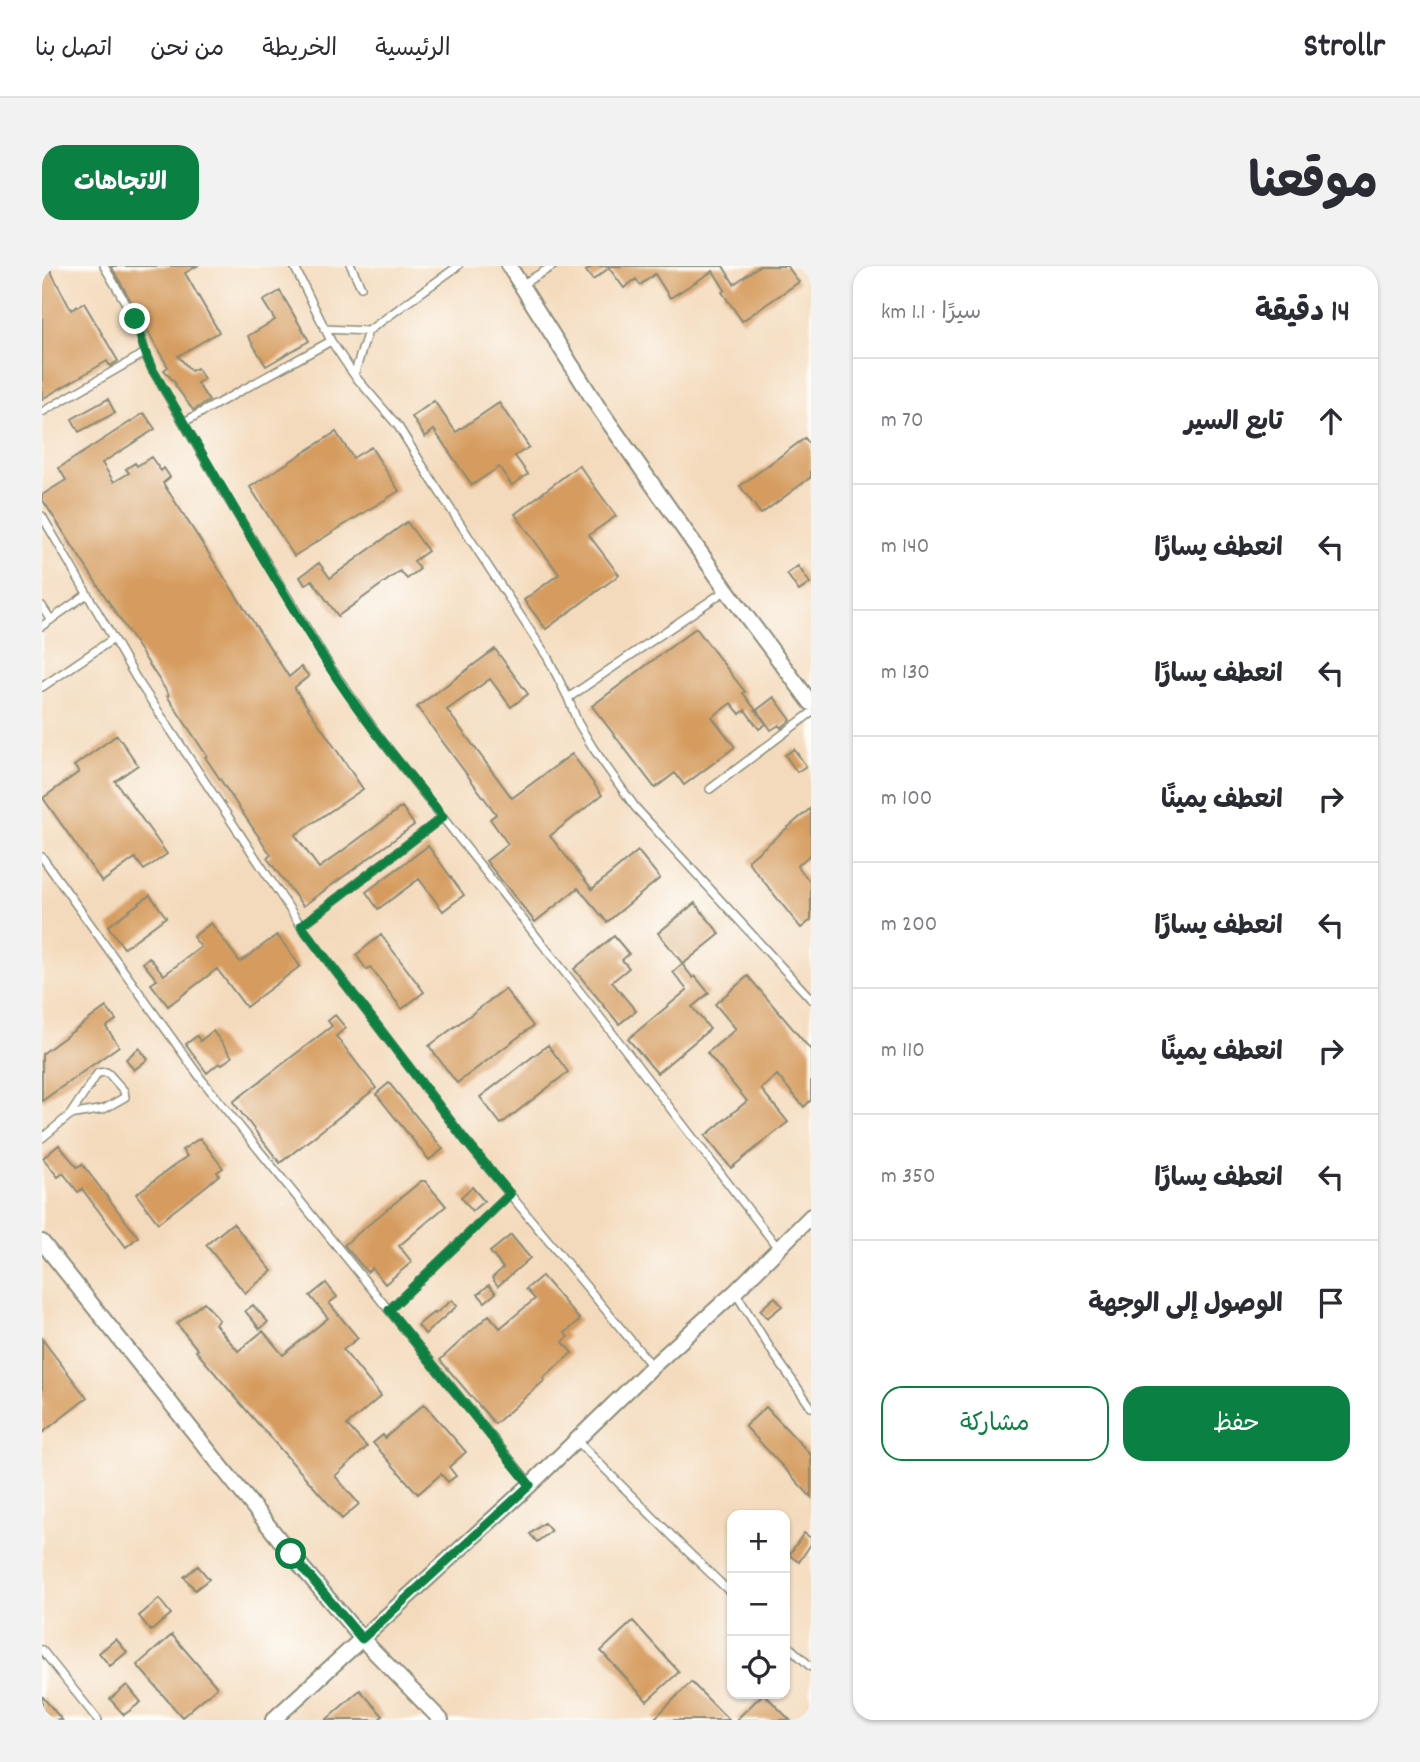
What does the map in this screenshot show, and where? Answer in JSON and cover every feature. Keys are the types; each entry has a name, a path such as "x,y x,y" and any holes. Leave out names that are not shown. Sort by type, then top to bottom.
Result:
{"street":[{"path":"509,266 598,407 811,704"},
{"path":"273,1720 530,1485 653,1366 735,1292 811,1216"},
{"path":"42,1242 291,1554 362,1639 441,1720"}],"lane":[{"path":"104,266 135,319 145,353 328,665 383,742 778,1248"},
{"path":"294,266 331,341 354,375 398,426 542,648 593,748 635,807 811,999"},
{"path":"351,266 361,287"},
{"path":"354,375 368,331 458,266"},
{"path":"521,285 553,266"},
{"path":"324,329 368,331"},
{"path":"184,422 331,341"},
{"path":"42,412 145,353"},
{"path":"42,516 136,678 301,926 465,1140 653,1366"},
{"path":"568,698 726,589"},
{"path":"42,626 87,594"},
{"path":"42,606 51,620"},
{"path":"42,687 113,639"},
{"path":"710,789 811,713"},
{"path":"301,926 443,817"},
{"path":"42,857 202,1080 530,1485"},
{"path":"42,1138 70,1115 98,1073 109,1074 124,1091 125,1097 104,1109 70,1115"},
{"path":"389,1310 510,1194"},
{"path":"735,1292 811,1407"},
{"path":"576,1440 727,1589"},
{"path":"790,1648 811,1667"},
{"path":"42,1650 98,1720"}],"building":[{"path":"42,266 48,266 71,310 84,303 118,361 110,366 107,361 42,399"},
{"path":"111,266 197,266 185,273 219,332 178,356 191,371 197,368 204,379 197,383 209,401 193,410 164,370 168,367"},
{"path":"593,266 723,266 734,284 759,266 787,266 799,282 742,321 722,292 725,290 713,271 670,298 655,274 640,285 636,279 624,288 609,268 593,280 586,271"},
{"path":"280,291 309,341 266,366 248,336 275,320 263,301"},
{"path":"108,399 115,413 79,432 72,419"},
{"path":"434,401 456,432 499,403 529,447 515,456 528,474 512,485 499,467 472,485 434,430 425,437 412,417"},
{"path":"144,413 155,429 102,463 114,482 129,473 126,469 151,457 161,471 164,468 170,477 163,483 289,677 301,667 309,676 295,689 363,789 295,835 319,868 402,807 414,825 303,906 267,858 271,855 205,757 207,756 167,696 169,695 42,499 42,495 66,480 59,468"},
{"path":"336,432 353,458 371,447 399,491 294,556 250,487"},
{"path":"805,438 811,446 811,477 761,514 740,486"},
{"path":"579,465 616,516 589,535 619,575 546,629 524,600 559,574 515,514"},
{"path":"407,522 428,551 414,561 420,569 407,579 400,571 338,616 312,580 305,585 300,577 319,563 330,578"},
{"path":"798,566 810,583 799,591 787,574"},
{"path":"696,628 766,724 759,729 745,710 740,714 731,703 712,717 735,747 684,785 675,773 655,788 592,706"},
{"path":"495,649 528,694 511,707 490,679 447,710 512,798 572,754 602,795 550,836 592,889 638,851 660,878 607,922 578,888 535,922 486,861 508,844 490,819 496,814 417,707"},
{"path":"774,697 791,720 781,728 779,725 771,730 757,710"},
{"path":"117,735 138,765 115,781 167,854 144,870 135,858 102,882 43,798 79,772 74,766"},
{"path":"794,749 806,766 797,772 785,755"},
{"path":"811,808 811,854 797,866 811,883 811,920 801,928 749,860"},
{"path":"428,846 464,895 443,911 419,879 378,909 366,892"},
{"path":"150,895 166,917 124,948 108,926"},
{"path":"695,903 720,934 683,964 658,933"},
{"path":"211,923 240,962 277,935 300,966 246,1007 217,969 168,1006 151,984 157,980 143,963 149,957 164,975 201,947 193,937"},
{"path":"381,935 424,992 402,1009 370,967 367,970 356,955"},
{"path":"614,936 629,954 622,960 629,968 612,982 636,1011 619,1024 574,969"},
{"path":"682,964 709,993 692,1007 710,1029 657,1073 628,1039 687,990 673,972"},
{"path":"748,976 811,1050 811,1100 804,1107 777,1075 761,1089 788,1122 731,1168 705,1136 747,1101 707,1053 736,1029 715,1004"},
{"path":"505,989 533,1026 457,1083 429,1046"},
{"path":"106,1007 116,1020 106,1027 119,1046 42,1101 42,1054"},
{"path":"335,1015 346,1028 336,1036 376,1088 280,1163 233,1102 332,1026 328,1021"},
{"path":"213,1031 232,1057 207,1073 186,1044 197,1036 200,1041"},
{"path":"548,1045 568,1072 501,1124 480,1097"},
{"path":"139,1048 148,1059 134,1070 126,1059"},
{"path":"389,1083 443,1149 429,1160 376,1094"},
{"path":"200,1138 223,1168 206,1186 158,1223 136,1194 187,1156 182,1150"},
{"path":"59,1145 77,1167 82,1164 138,1237 126,1247 82,1189 78,1192 63,1173 58,1177 43,1158"},
{"path":"421,1181 425,1181 446,1206 399,1246 412,1262 385,1284 372,1268 367,1272 344,1245"},
{"path":"472,1187 484,1201 472,1211 461,1197"},
{"path":"233,1223 272,1271 245,1293 206,1245"},
{"path":"511,1235 530,1258 498,1286 492,1278 503,1268 490,1252"},
{"path":"542,1276 580,1320 565,1333 568,1337 563,1342 572,1353 495,1424 440,1360 489,1315 500,1328 535,1299 526,1289"},
{"path":"326,1283 337,1297 329,1303 358,1338 343,1350 381,1396 347,1425 367,1447 335,1476 359,1504 342,1519 196,1351 198,1350 177,1324 204,1302 219,1320 215,1324 238,1351 263,1331 283,1355 328,1318 310,1296"},
{"path":"489,1285 496,1293 485,1302 478,1294"},
{"path":"775,1297 782,1306 767,1318 760,1310"},
{"path":"452,1300 457,1306 425,1334 418,1325"},
{"path":"253,1305 268,1322 260,1329 245,1311"},
{"path":"42,1339 87,1398 42,1433"},
{"path":"424,1404 466,1452 449,1467 456,1476 448,1482 441,1474 418,1494 373,1443 383,1435 385,1438"},
{"path":"766,1407 811,1455 811,1497 745,1426"},
{"path":"544,1523 551,1531 537,1542 530,1534"},
{"path":"804,1533 811,1538 811,1544 799,1562 790,1554"},
{"path":"198,1566 209,1579 195,1590 184,1577"},
{"path":"159,1599 171,1614 151,1631 139,1616"},
{"path":"633,1621 679,1672 647,1701 601,1651"},
{"path":"172,1635 217,1687 182,1717 137,1665"},
{"path":"116,1639 127,1652 110,1666 99,1653"},
{"path":"691,1682 729,1720 653,1720"},
{"path":"127,1685 141,1702 124,1715 110,1699"},
{"path":"360,1690 383,1716 378,1720 326,1720"},
{"path":"42,1696 62,1720 42,1720"},
{"path":"758,1699 769,1699 790,1720 736,1720"}],"route":[{"path":"135,319 152,369 328,665 383,742 443,817 301,926 465,1140 510,1194 389,1310 530,1485 362,1639 291,1554"}]}
